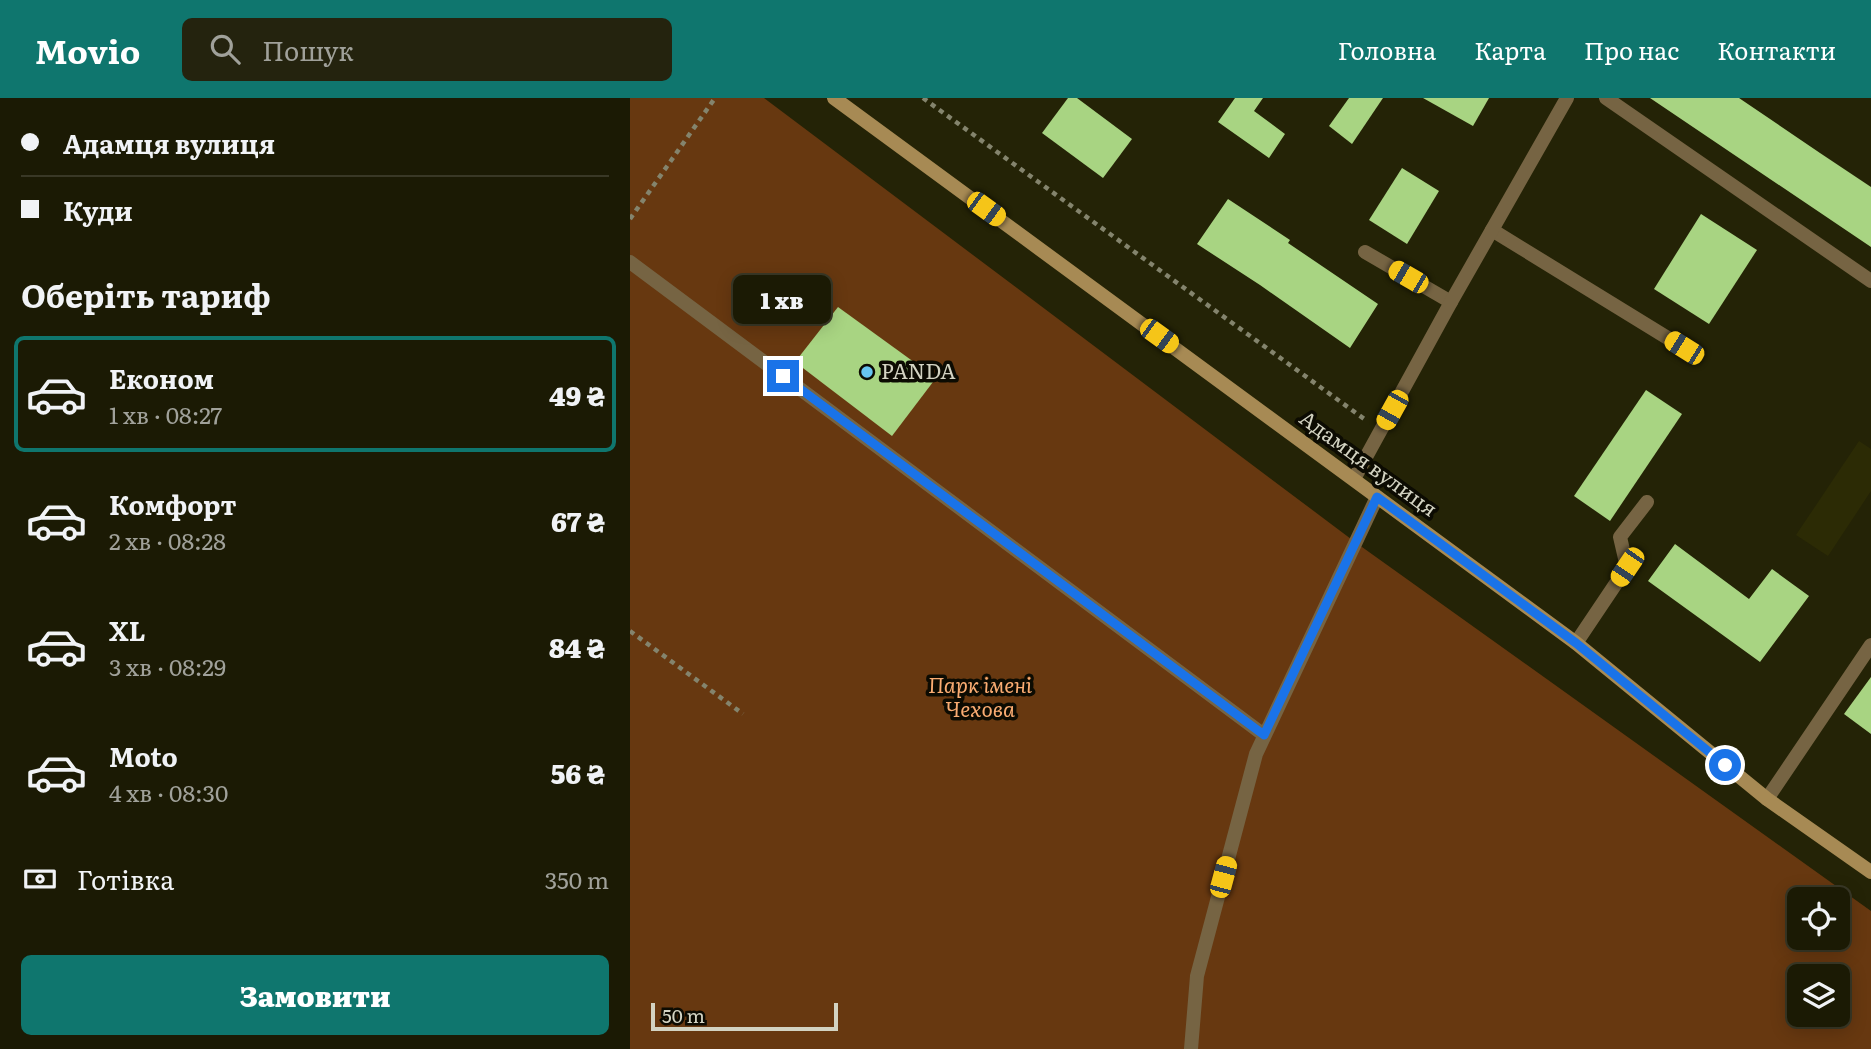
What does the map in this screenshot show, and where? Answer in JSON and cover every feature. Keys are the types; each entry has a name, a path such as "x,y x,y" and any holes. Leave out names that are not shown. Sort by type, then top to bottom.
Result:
{"street":[{"name":"Адамця вулиця","path":"834,98 1576,643 1767,799 1871,872"},
{"path":"1354,480 1567,98"},
{"path":"1606,98 1871,281"},
{"path":"1492,230 1684,348"},
{"path":"1365,252 1451,302"},
{"path":"630,262 1264,735"},
{"path":"1191,1049 1197,976 1256,754 1377,497"},
{"path":"1576,643 1627,567 1620,537 1647,502"},
{"path":"1767,799 1871,645"}],"path":[{"path":"630,219 715,98"},
{"path":"923,98 1381,431"},
{"path":"630,631 743,714"}],"shaded area":[{"path":"1859,441 1871,449 1871,491 1828,556 1796,535"}],"green space":[{"name":"Парк імені Чехова","path":"630,98 764,98 1355,542 1837,887 1787,887 1787,950 1850,950 1850,896 1871,911 1871,1049 630,1049"}],"building":[{"path":"1068,98 1077,98 1132,139 1103,178 1042,133"},
{"path":"1235,98 1263,98 1254,111 1285,134 1269,158 1218,122"},
{"path":"1349,98 1383,98 1352,144 1329,126"},
{"path":"1423,98 1489,98 1473,126"},
{"path":"1650,98 1739,98 1871,187 1871,247"},
{"path":"1402,168 1439,191 1407,244 1369,220"},
{"path":"1228,199 1378,304 1350,348 1197,244"},
{"path":"1701,214 1757,250 1709,324 1654,289"},
{"path":"838,307 936,378 892,436 795,362"},
{"path":"1646,390 1682,414 1610,521 1574,496"},
{"path":"1675,544 1749,599 1772,569 1809,596 1760,662 1648,581"},
{"path":"1871,677 1871,734 1844,714"}],"place":[{"name":"PANDA","path":"867,372"}],"route":[{"path":"783,376 1264,735 1377,497 1576,643 1725,765"}]}
